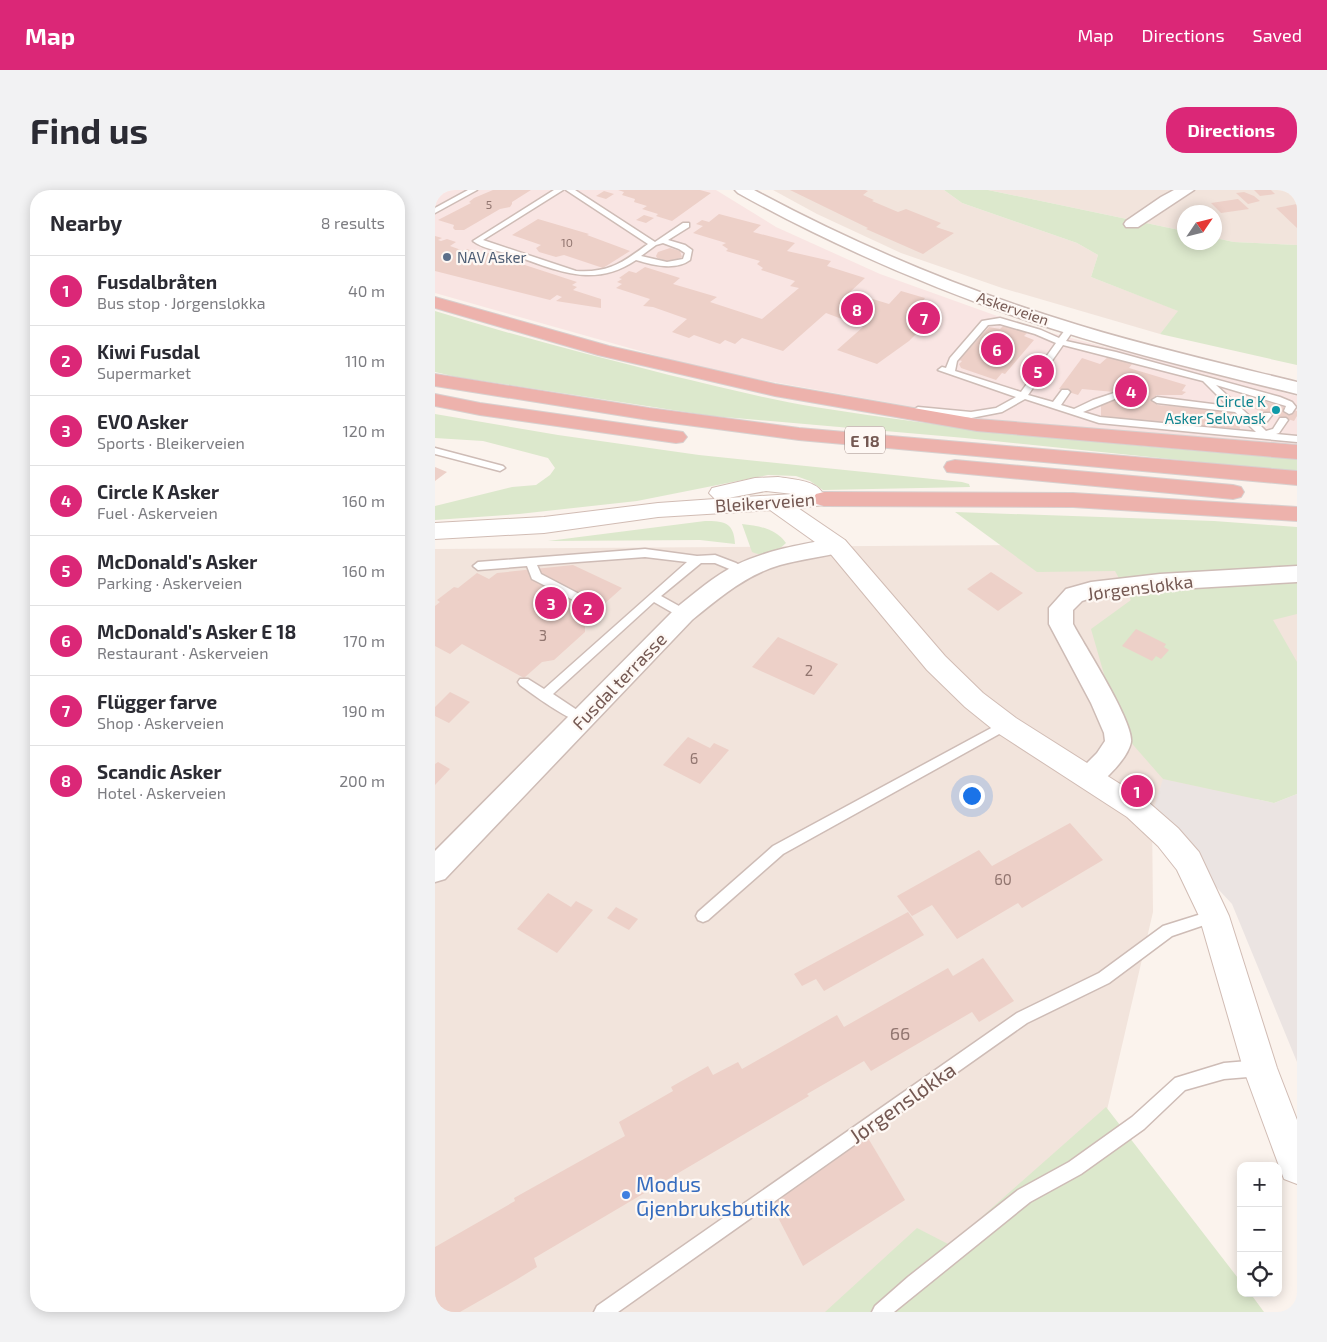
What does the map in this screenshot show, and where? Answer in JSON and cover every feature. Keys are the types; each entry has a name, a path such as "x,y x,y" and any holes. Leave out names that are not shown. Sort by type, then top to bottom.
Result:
{"highway":[{"name":"E 18","path":"435,302 533,332 677,369 775,390 977,425 1295,441"},
{"name":"E 18","path":"435,380 649,414 799,434 1297,478"},
{"name":"E 18","path":"435,400 634,432 785,451 1297,497"},
{"path":"824,499 1073,500 1297,514"}],"street":[{"name":"Askerveien","path":"743,190 799,221 867,253 991,301 1066,335 1297,388"},
{"path":"1133,224 1166,200 1186,190"},
{"name":"Bleikerveien","path":"659,510 771,482 799,487 824,499"},
{"path":"824,499 837,546"},
{"name":"Bleikerveien","path":"435,532 544,525 659,510 824,499"},
{"path":"774,502 837,546 936,663 974,700 1006,725 1137,809 1168,837 1188,861 1214,916 1260,1068 1297,1166"},
{"name":"Fusdal terrasse","path":"435,870 685,614 722,584 744,571 777,558 837,546"},
{"name":"Jørgensløkka","path":"1089,777 1111,758 1119,740 1114,722 1061,624 1061,608 1074,596 1091,590 1159,582 1297,574"}],"lane":[{"path":"435,211 473,190"},
{"path":"559,190 477,241 575,273 605,274 619,269 653,244 663,241 686,224"},
{"path":"570,190 653,244"},
{"path":"635,257 659,265 674,265 686,260 689,252 663,241"},
{"path":"1289,411 1291,407 1289,404 1275,402 1113,354 1095,351 1066,335 1038,332 1000,321 985,324 953,360 946,371 1023,397 1105,421 1265,435 1295,441"},
{"path":"878,407 971,415 999,410 1023,397 1066,335"},
{"path":"1090,360 1095,351"},
{"path":"1205,380 1265,435"},
{"path":"1055,406 1065,392"},
{"path":"1076,412 1114,396"},
{"path":"1157,400 1239,410"},
{"path":"1254,425 1262,422 1267,415"},
{"path":"1265,435 1276,431 1283,420"},
{"path":"435,451 500,468"},
{"path":"478,566 645,553 697,560"},
{"path":"543,696 697,560 706,557 717,558 744,571"},
{"path":"531,563 536,576 581,600"},
{"path":"653,597 685,614"},
{"path":"524,682 581,719"},
{"path":"703,916 778,850 1006,725"},
{"name":"Jørgensløkka","path":"603,1312 1022,1018 1104,978 1168,931 1214,916"},
{"path":"881,1312 914,1283 1024,1196 1075,1168 1138,1123 1181,1083 1224,1071 1260,1068"}],"shaded area":[{"path":"435,190 716,190 776,227 880,274 1028,327 1297,396 1297,444 993,421 711,371 435,293"},
{"path":"773,190 944,190 962,203 1077,243 1098,255 1091,277 1179,311 1160,334 1002,288 901,253 817,214"},
{"path":"988,190 1297,190 1297,245 1234,242 1222,239 1222,205 1177,205 1177,230"},
{"path":"1297,543 1297,793 1152,814 1153,912 1107,1110 1237,1288 1237,1297 1245,1297 1258,1312 435,1312 435,549"},
{"path":"1163,779 1274,803 1297,794 1297,1062 1232,904 1151,817"}],"green space":[{"path":"944,190 988,190 1177,230 1177,250 1222,250 1222,239 1234,242 1297,245 1297,365 1160,334 1178,311 1091,277 1098,255 1077,243 962,203"},
{"path":"435,311 522,337 610,360 797,404 995,431 1116,444 1297,459 1297,472 965,438 712,416 457,377 435,372"},
{"path":"435,414 558,435 699,455 962,482 969,484 970,487 823,490 810,481 796,476 768,475 637,501 519,514 435,520 435,506 512,487 536,485 550,475 555,468 548,458 483,441 435,438"},
{"path":"955,512 1214,521 1297,527 1297,614 1273,620 1297,662 1297,794 1274,803 1163,779 1120,730 1091,629 1131,600 1115,571 1037,572"},
{"path":"705,521 727,524 733,531 735,544 700,540 548,541"},
{"path":"742,524 772,531 786,543 770,553 757,554 752,552"},
{"path":"1106,1107 1237,1277 1237,1297 1253,1297 1264,1312 825,1312 917,1228 950,1245"}],"building":[{"path":"493,190 531,190 512,202 510,207 500,209 464,230 455,230 453,228 454,225 438,220 471,203 469,202 474,198"},
{"path":"618,190 700,190 711,193 672,221 642,209 647,206 634,202 635,199 622,195 624,192"},
{"path":"790,190 865,190 868,191 863,195 874,200 872,201 898,212 906,209 941,223 936,227 954,233 923,254 866,229 868,228"},
{"path":"1254,190 1271,190 1275,194 1260,196"},
{"path":"604,191 614,194 606,199 596,196"},
{"path":"1244,192 1260,201 1248,204 1236,193"},
{"path":"1238,199 1249,209 1222,213 1222,205 1213,205 1211,203"},
{"path":"1297,204 1297,228 1276,208"},
{"path":"719,214 761,225 753,232 795,243 787,251 831,261 827,266 865,278 850,292 889,304 901,291 925,298 922,302 935,306 924,326 909,341 877,364 837,350 863,327 826,313 783,351 742,338 735,344 725,340 720,344 694,335 689,338 672,332 687,319 653,307 643,306 650,299 616,288 622,284 617,282 622,279 619,278 629,271 636,273 645,267 680,278 673,284 717,297 710,302 762,319 799,288 790,286 795,281 761,270 763,268 757,264 760,261 726,251 728,249 722,245 726,243 693,233 703,226 696,224 702,220 709,222"},
{"path":"644,215 654,218 646,223 636,220"},
{"path":"538,219 589,234 587,235 630,251 603,268 564,255 556,257 539,252 536,248 541,245 512,235"},
{"path":"435,236 442,238 438,240 441,241 447,239 456,242 450,246 464,251 467,249 482,255 485,252 577,282 572,285 577,287 573,290 601,299 601,308 556,301 562,297 557,295 550,300 435,271"},
{"path":"670,248 680,251 682,257 667,262 657,258 658,252"},
{"path":"1005,324 1029,331 1024,336 1034,340 1005,374 1002,373 996,380 961,368 959,364 962,361 959,360 989,327 1000,329"},
{"path":"1108,357 1132,364 1129,368 1186,385 1182,391 1186,392 1182,395 1156,395 1157,405 1237,411 1240,429 1101,418 1101,400 1114,401 1114,392 1082,389 1078,395 1059,389 1082,358 1100,364"},
{"name":"Circle K Asker Selvvask","path":"1260,400 1297,411 1297,416 1294,421 1255,409"},
{"path":"435,467 447,472 435,481"},
{"path":"573,565 622,588 585,621 585,632 554,660 542,662 524,678 462,644 450,654 435,646 435,606 440,602 437,600 454,587 458,588 477,573 489,579 497,573"},
{"path":"991,572 1023,593 998,611 967,589"},
{"path":"1136,629 1166,644 1164,647 1169,650 1161,659 1156,656 1152,661 1122,646"},
{"path":"778,637 838,664 814,695 752,667"},
{"path":"450,692 470,702 449,723 435,716 435,707"},
{"path":"688,737 710,748 714,743 729,750 700,784 663,765"},
{"path":"438,762 450,769 435,785 435,764"},
{"path":"1070,823 1103,860 1022,908 1018,903 957,939 932,905 912,916 897,896 979,850 992,866"},
{"path":"548,893 571,907 576,901 593,910 557,953 517,929"},
{"path":"616,907 638,919 629,930 607,918"},
{"path":"908,912 924,935 824,991 816,979 802,986 794,974"},
{"path":"983,958 1014,1001 979,1022 972,1012 871,1071 864,1061 807,1094 809,1096 534,1258 537,1267 516,1280 460,1312 435,1312 435,1247 515,1201 514,1198 625,1136 619,1122 673,1091 671,1087 708,1066 713,1075 738,1062 742,1069 837,1015 844,1027 948,968 953,976"},
{"path":"868,1138 905,1200 803,1266 769,1200"}],"place":[{"name":"NAV Asker","path":"447,257"},
{"name":"Scandic Asker","path":"857,309"},
{"name":"Flügger farve","path":"924,318"},
{"name":"McDonald's Asker E 18","path":"997,349"},
{"name":"McDonald's Asker","path":"1038,371"},
{"name":"Circle K Asker","path":"1131,391"},
{"name":"Circle K Asker Selvvask","path":"1276,410"},
{"name":"EVO Asker","path":"551,603"},
{"name":"Kiwi Fusdal","path":"588,608"},
{"name":"Fusdalbråten","path":"1137,791"},
{"name":"Modus Gjenbruksbutikk","path":"626,1195"}]}
